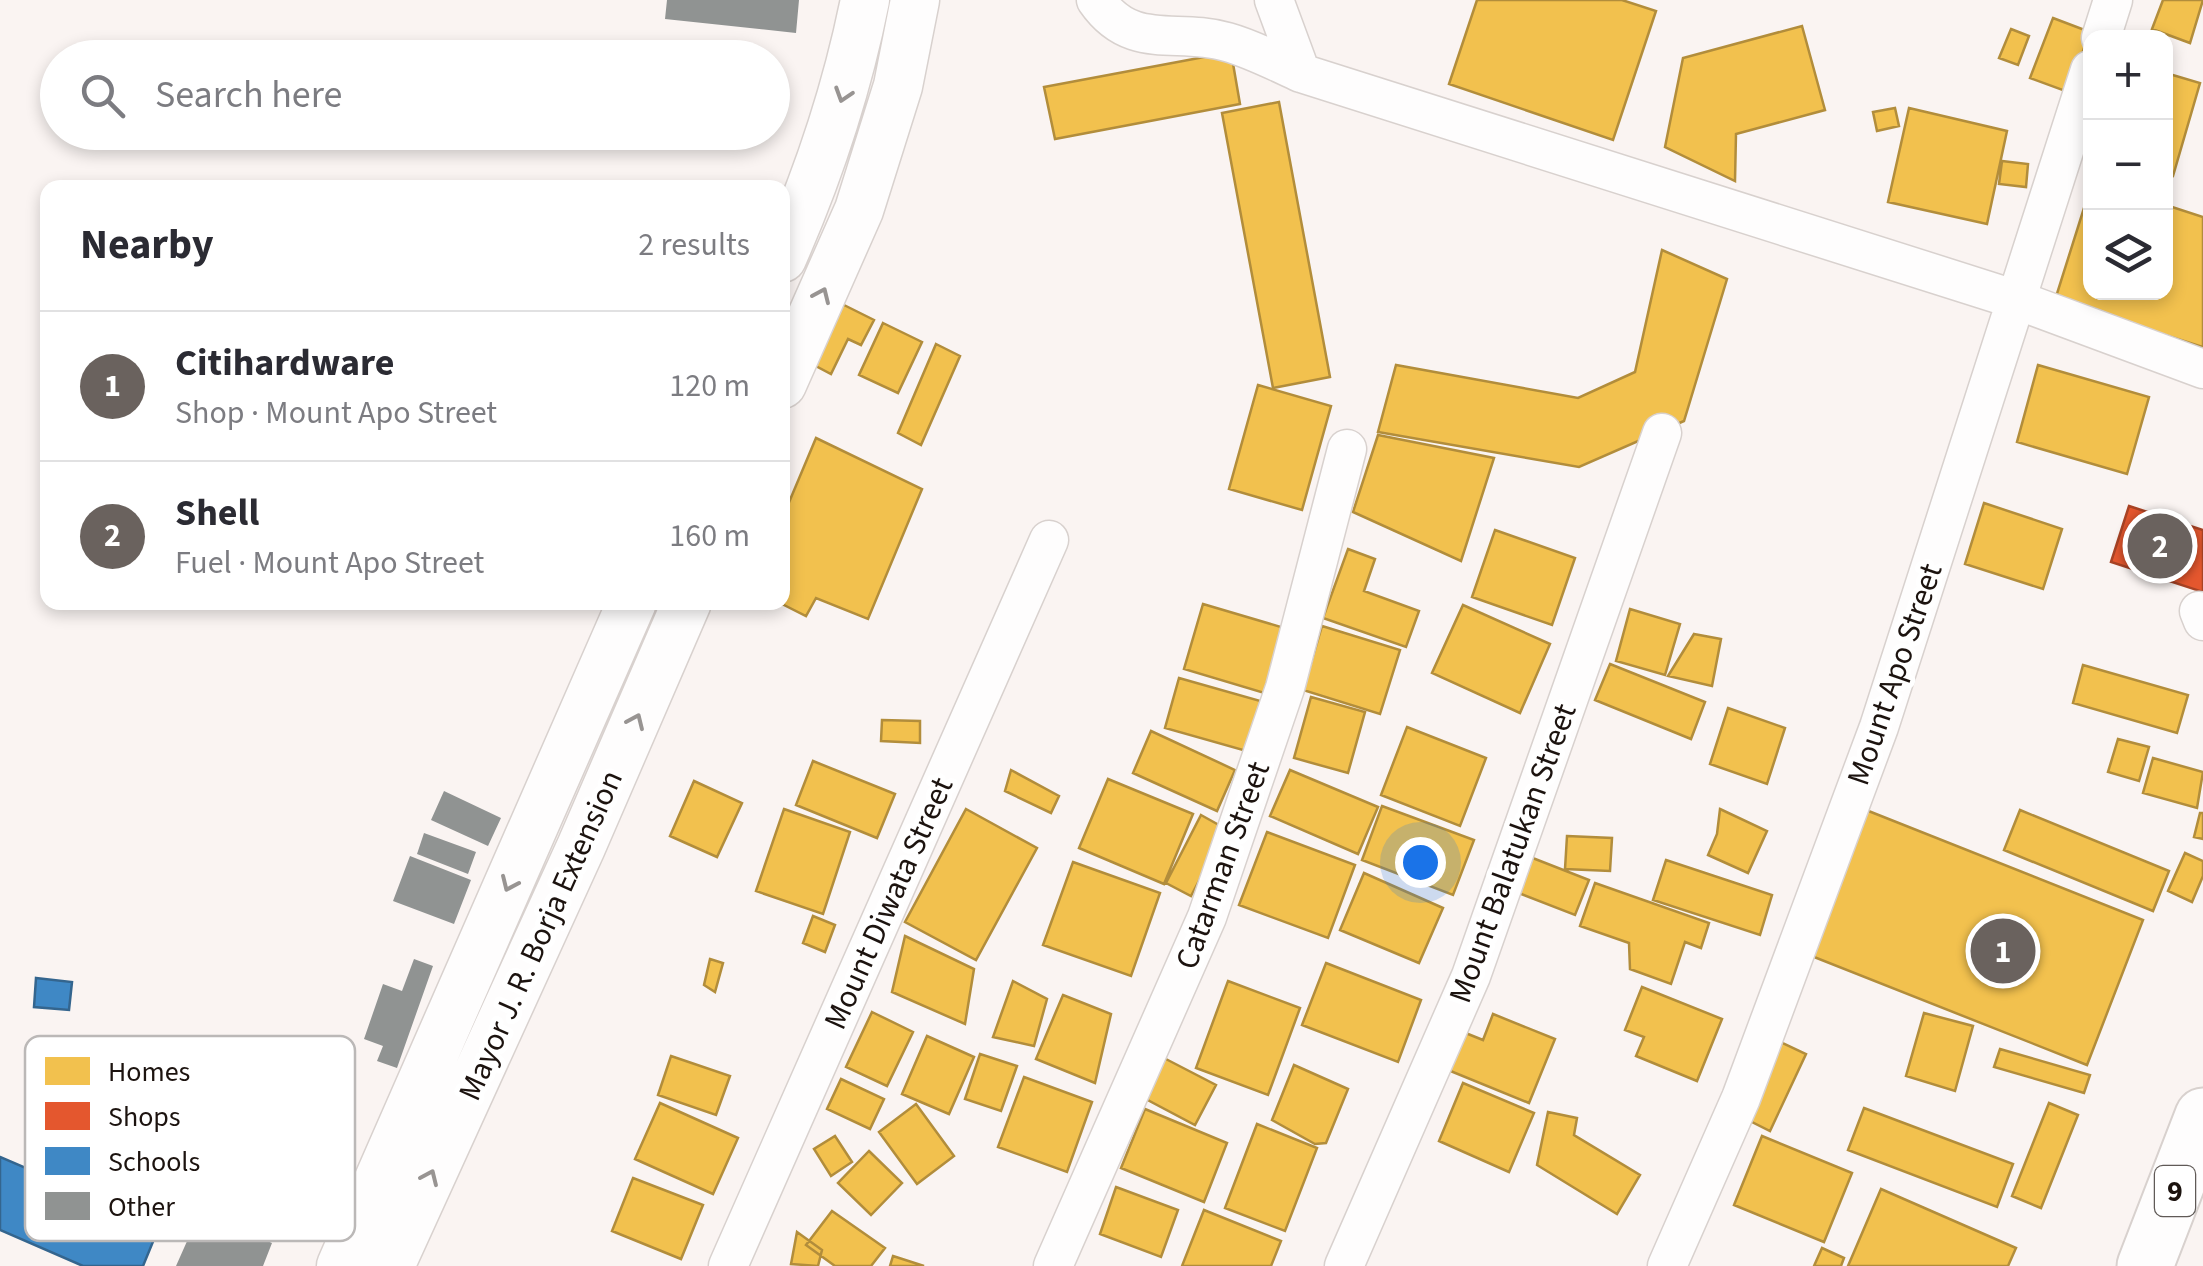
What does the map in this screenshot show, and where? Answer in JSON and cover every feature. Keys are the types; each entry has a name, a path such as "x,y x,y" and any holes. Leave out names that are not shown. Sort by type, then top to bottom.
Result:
{"highway":[{"name":"9","path":"2145,1266 2203,1116"}],"main road":[{"path":"790,240 812,190 850,75 865,0"},
{"path":"790,366 858,210 898,86 914,0"},
{"name":"Mayor J. R. Borja Extension","path":"355,1234 629,610"},
{"name":"Mayor J. R. Borja Extension","path":"390,1266 581,847 684,610"},
{"path":"533,830 581,847"},
{"name":"Mayor J. R. Borja Extension","path":"341,1266 352,1241"}],"street":[{"path":"1096,0 1108,17 1136,33 1224,41 1301,72 2018,300 2203,369"},
{"path":"1274,0 1301,72"},
{"path":"2104,30 2113,0"},
{"name":"Mount Apo Street","path":"1667,1266 1742,1098 1879,727 2083,92"},
{"name":"Mount Balatukan Street","path":"1344,1266 1471,976 1662,433"},
{"name":"Catarman Street","path":"1054,1266 1208,916 1285,688 1347,449"},
{"name":"Mount Diwata Street","path":"728,1266 1048,540"}],"building: Homes":[{"path":"1477,0 1622,0 1656,11 1613,140 1449,84"},
{"path":"2163,0 2203,0 2190,43 2173,37 2173,30 2152,29"},
{"path":"2053,18 2085,30 2083,51 2068,92 2030,78"},
{"path":"1802,26 1825,110 1736,134 1735,181 1665,147 1683,58"},
{"path":"2011,29 2029,36 2018,65 1999,58"},
{"path":"1231,52 1240,104 1055,139 1044,87"},
{"path":"2173,75 2200,83 2173,176"},
{"path":"1279,102 1330,377 1273,388 1222,113"},
{"path":"1895,108 1899,126 1877,131 1873,112"},
{"path":"1909,108 2007,131 1987,224 1888,202"},
{"path":"2002,161 2028,164 2026,187 1999,184"},
{"path":"2173,207 2203,217 2203,347 2055,300 2083,211 2083,300 2173,300"},
{"path":"1662,250 1727,279 1684,421 1579,467 1378,432 1396,365 1578,398 1635,372"},
{"path":"842,304 874,320 861,345 848,339 831,374 812,364"},
{"path":"883,323 922,342 898,393 859,375"},
{"path":"936,344 960,356 921,445 898,433"},
{"path":"2038,365 2149,397 2127,474 2017,442"},
{"path":"1258,385 1331,406 1302,510 1229,489"},
{"path":"1378,435 1494,458 1461,561 1353,512"},
{"path":"816,438 922,489 868,619 816,598 806,616 790,608 790,500"},
{"path":"1984,503 2062,529 2043,589 1965,564"},
{"path":"1495,530 1575,558 1552,625 1472,597"},
{"path":"1348,549 1375,559 1364,591 1419,611 1406,647 1323,618"},
{"path":"1203,604 1291,630 1271,695 1184,669"},
{"path":"1463,605 1550,644 1520,713 1432,673"},
{"path":"1630,609 1680,624 1665,675 1616,661"},
{"path":"1322,626 1400,650 1380,714 1303,690"},
{"path":"1694,634 1721,639 1712,686 1668,676"},
{"path":"1610,664 1705,702 1691,739 1595,700"},
{"path":"2083,665 2188,695 2177,733 2073,703"},
{"path":"1179,678 1264,702 1250,752 1165,728"},
{"path":"1311,697 1365,712 1348,773 1294,758"},
{"path":"1728,708 1785,728 1767,784 1710,764"},
{"path":"882,720 920,721 920,743 881,741"},
{"path":"1407,727 1486,758 1460,826 1381,795"},
{"path":"1151,731 1235,770 1217,811 1133,773"},
{"path":"2118,739 2149,747 2139,781 2108,772"},
{"path":"2153,758 2203,772 2197,808 2143,793"},
{"path":"813,761 895,794 877,838 796,805"},
{"path":"1011,770 1059,796 1051,813 1005,791"},
{"path":"1290,770 1378,807 1358,854 1270,816"},
{"path":"1108,779 1193,814 1164,884 1079,848"},
{"path":"694,781 742,803 717,857 670,836"},
{"path":"1382,806 1474,840 1453,895 1362,860"},
{"path":"784,809 850,832 823,914 756,891"},
{"path":"966,809 1037,848 976,960 905,922"},
{"path":"1720,809 1767,831 1748,873 1708,855 1717,834"},
{"path":"1866,810 2143,920 2087,1065 1809,955"},
{"path":"2020,810 2169,871 2153,911 2004,850"},
{"path":"2203,813 2203,839 2194,837"},
{"path":"1201,815 1226,829 1191,896 1166,883"},
{"path":"1267,832 1355,865 1328,938 1239,905"},
{"path":"1567,836 1612,838 1610,871 1565,869"},
{"path":"2185,853 2203,861 2203,876 2192,902 2168,891"},
{"path":"1525,855 1589,880 1575,915 1511,890"},
{"path":"1666,860 1772,895 1760,935 1653,900"},
{"path":"1073,862 1160,893 1131,976 1043,945"},
{"path":"1364,873 1443,908 1419,963 1340,930"},
{"path":"1595,883 1709,923 1701,948 1685,942 1671,984 1630,969 1629,943 1580,926"},
{"path":"813,916 835,925 825,952 803,943"},
{"path":"905,936 974,969 965,1024 892,992"},
{"path":"710,959 723,963 715,992 704,985"},
{"path":"1326,963 1421,1000 1398,1062 1302,1025"},
{"path":"1013,981 1047,999 1034,1046 993,1037"},
{"path":"1228,981 1300,1008 1268,1095 1196,1068"},
{"path":"1642,987 1722,1019 1697,1081 1636,1056 1644,1037 1625,1030"},
{"path":"1063,995 1111,1014 1095,1083 1036,1059"},
{"path":"872,1012 913,1032 887,1086 846,1067"},
{"path":"1924,1013 1973,1026 1955,1091 1906,1076"},
{"path":"1493,1014 1555,1039 1529,1103 1448,1070 1463,1032 1483,1040"},
{"path":"927,1036 974,1057 949,1114 902,1094"},
{"path":"1776,1040 1806,1054 1770,1131 1740,1116"},
{"path":"2000,1049 2090,1075 2084,1093 1994,1067"},
{"path":"980,1054 1017,1066 1001,1111 965,1099"},
{"path":"671,1056 730,1076 716,1115 658,1095"},
{"path":"1162,1057 1216,1085 1195,1125 1142,1097"},
{"path":"1294,1065 1348,1089 1326,1143 1315,1144 1272,1120"},
{"path":"1024,1077 1092,1102 1067,1172 998,1147"},
{"path":"841,1079 884,1099 870,1129 827,1109"},
{"path":"1463,1083 1534,1113 1509,1172 1439,1141"},
{"path":"660,1103 738,1138 713,1194 635,1159"},
{"path":"2049,1103 2078,1115 2041,1208 2012,1196"},
{"path":"916,1104 954,1156 917,1184 879,1132"},
{"path":"1864,1108 2013,1164 1997,1207 1848,1150"},
{"path":"1145,1109 1227,1143 1204,1202 1121,1168"},
{"path":"1548,1112 1577,1118 1574,1135 1640,1175 1617,1214 1537,1165"},
{"path":"1257,1124 1317,1148 1285,1231 1225,1208"},
{"path":"835,1136 852,1162 831,1176 814,1149"},
{"path":"1762,1136 1852,1173 1824,1242 1734,1205"},
{"path":"869,1151 902,1183 871,1215 838,1183"},
{"path":"633,1178 703,1205 681,1259 612,1231"},
{"path":"1116,1187 1178,1210 1161,1257 1100,1234"},
{"path":"1881,1189 2016,1248 2008,1266 1848,1266"},
{"path":"1204,1210 1281,1241 1271,1266 1182,1266"},
{"path":"832,1211 885,1248 871,1266 835,1266 806,1245"},
{"path":"797,1232 822,1250 818,1266 791,1264"},
{"path":"1822,1248 1844,1258 1841,1266 1814,1266"},
{"path":"893,1256 924,1266 890,1266"}],"building: Shops":[{"path":"2129,506 2203,530 2203,592 2111,562"}],"building: Schools":[{"path":"36,978 72,982 69,1010 34,1007"},
{"path":"0,1157 25,1168 25,1241 0,1230"},
{"path":"25,1241 153,1241 143,1266 83,1266"}],"building: Other":[{"path":"667,0 799,0 796,33 665,19"},
{"path":"444,791 501,818 488,846 431,820"},
{"path":"424,833 476,852 468,874 417,854"},
{"path":"410,856 471,880 454,924 393,901"},
{"path":"414,959 433,966 397,1068 377,1061 383,1046 364,1039 383,984 402,991"},
{"path":"187,1241 272,1243 263,1266 176,1266"}],"place":[{"name":"Shell","path":"2160,546"},
{"name":"Citihardware","path":"2003,951"}]}
